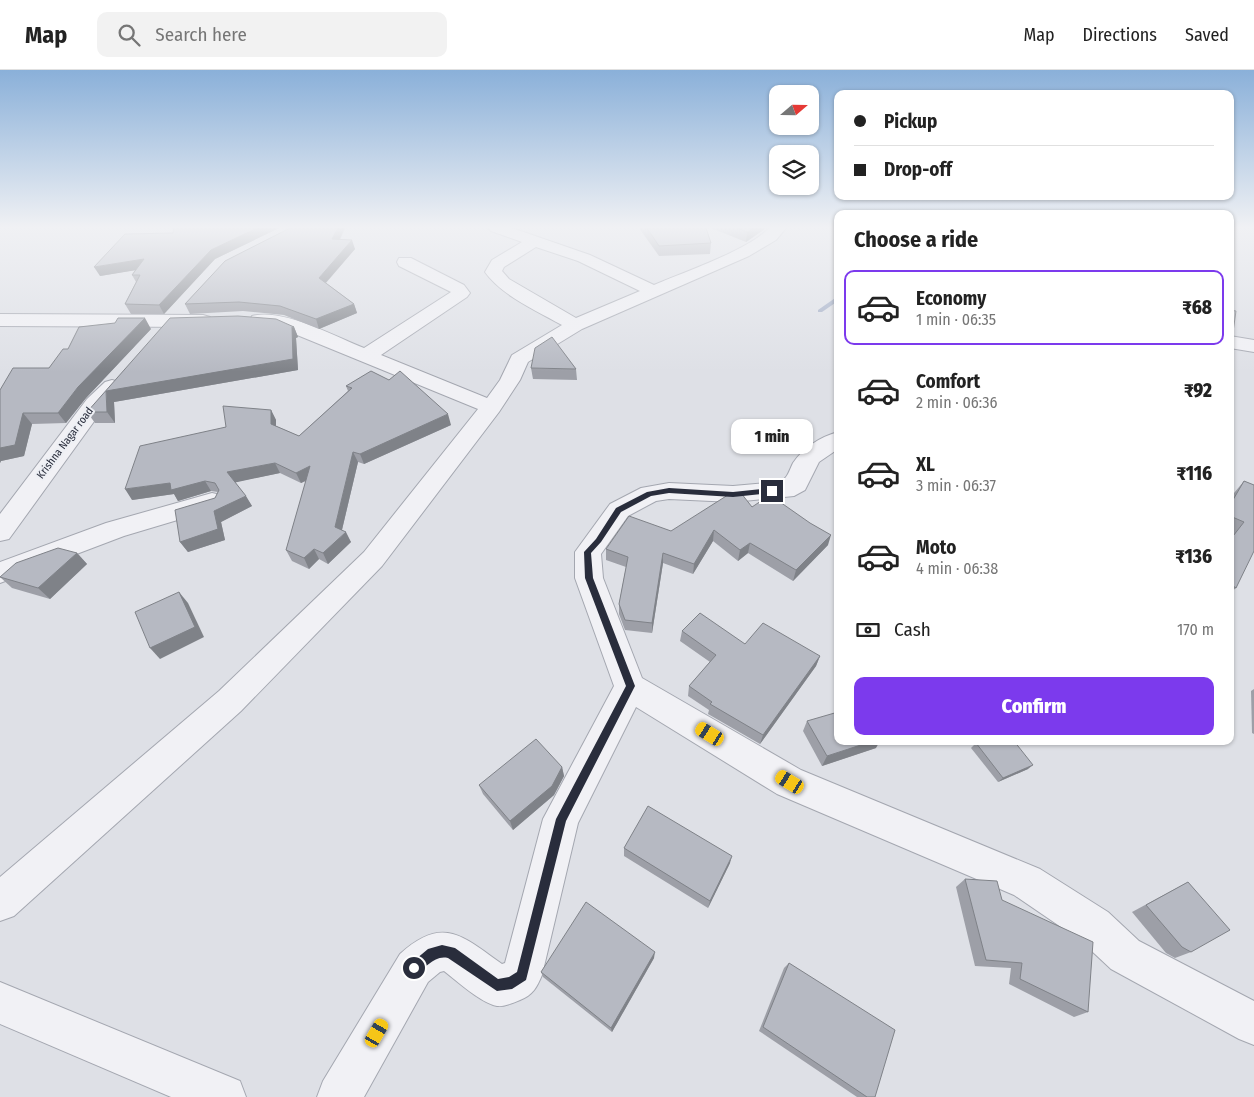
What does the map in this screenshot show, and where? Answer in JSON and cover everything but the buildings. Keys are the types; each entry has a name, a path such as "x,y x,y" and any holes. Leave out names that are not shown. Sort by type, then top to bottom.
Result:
{"street":[{"path":"366,356 461,293 458,289 432,276"},
{"path":"497,276 503,283 575,325"},
{"path":"622,276 654,291"},
{"path":"0,902 230,701 373,560 491,407 510,380 519,359 575,325 689,276"},
{"path":"152,343 190,301"},
{"path":"242,319 284,323 491,407"},
{"path":"0,320 171,322 224,320"},
{"path":"1234,343 1254,346"},
{"name":"Krishna Nagar road","path":"0,532 95,404 126,370"},
{"path":"834,441 810,456 803,464 796,484 785,490 733,494 669,491 650,494 618,510 588,552 589,578 630,686 790,782 1027,882 1094,926 1125,955 1254,1024"},
{"path":"0,573 115,530 212,502"},
{"path":"339,1097 414,968 432,954 442,951 450,952 497,985 512,983 522,975 561,819 630,686"},
{"path":"0,1003 224,1097"}],"waterway":[{"path":"820,311 834,301"}],"route":[{"path":"414,968 432,954 442,951 450,952 497,985 512,983 522,975 561,819 630,686 616,644 589,578 588,552 618,510 650,494 669,491 733,494 772,491"}]}
